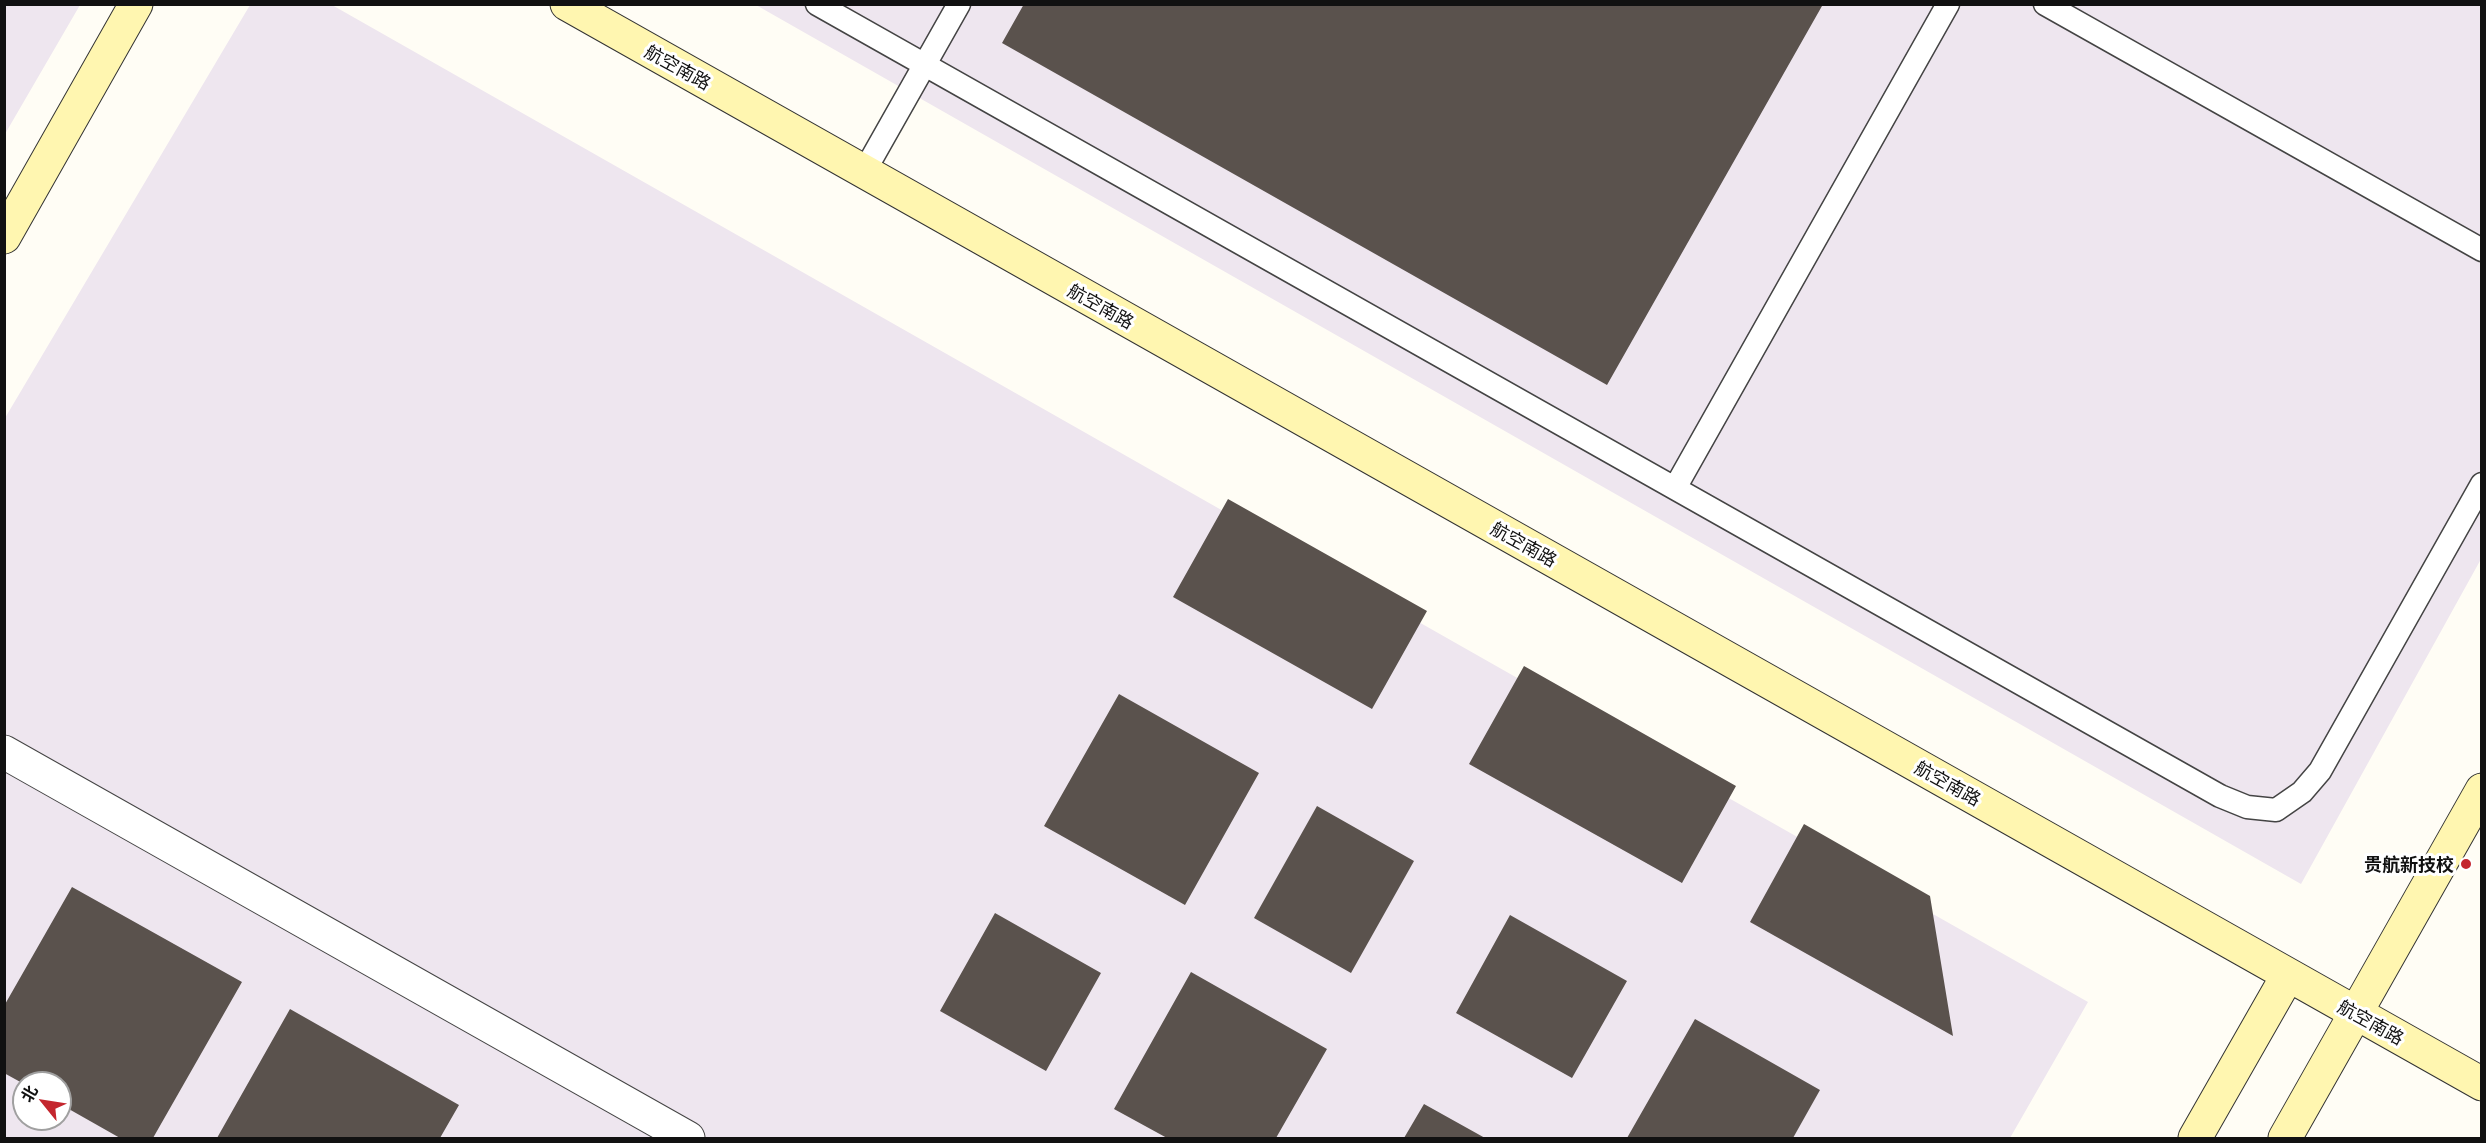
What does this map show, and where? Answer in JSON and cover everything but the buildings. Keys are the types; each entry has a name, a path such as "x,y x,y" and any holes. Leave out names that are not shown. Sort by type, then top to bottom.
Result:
{"street":[{"path":"4,237 136,4"},
{"name":"航空南路","path":"567,4 2481,1084"},
{"path":"4,752 688,1138"},
{"path":"2285,1138 2481,790"},
{"path":"2195,1138 2288,975"}],"lane":[{"path":"817,4 2220,796 2247,807 2276,810 2302,792 2320,771 2481,484"},
{"path":"864,172 959,4"},
{"path":"1675,488 1948,4"},
{"path":"2046,4 2481,250"}],"shaded area":[{"path":"4,5 80,5 5,134"},
{"path":"250,5 332,5 2088,1002 2010,1138 5,1138 5,418"},
{"path":"756,5 2481,5 2481,559 2301,884"}],"place":[{"name":"贵航新技校","path":"2466,864"}]}
